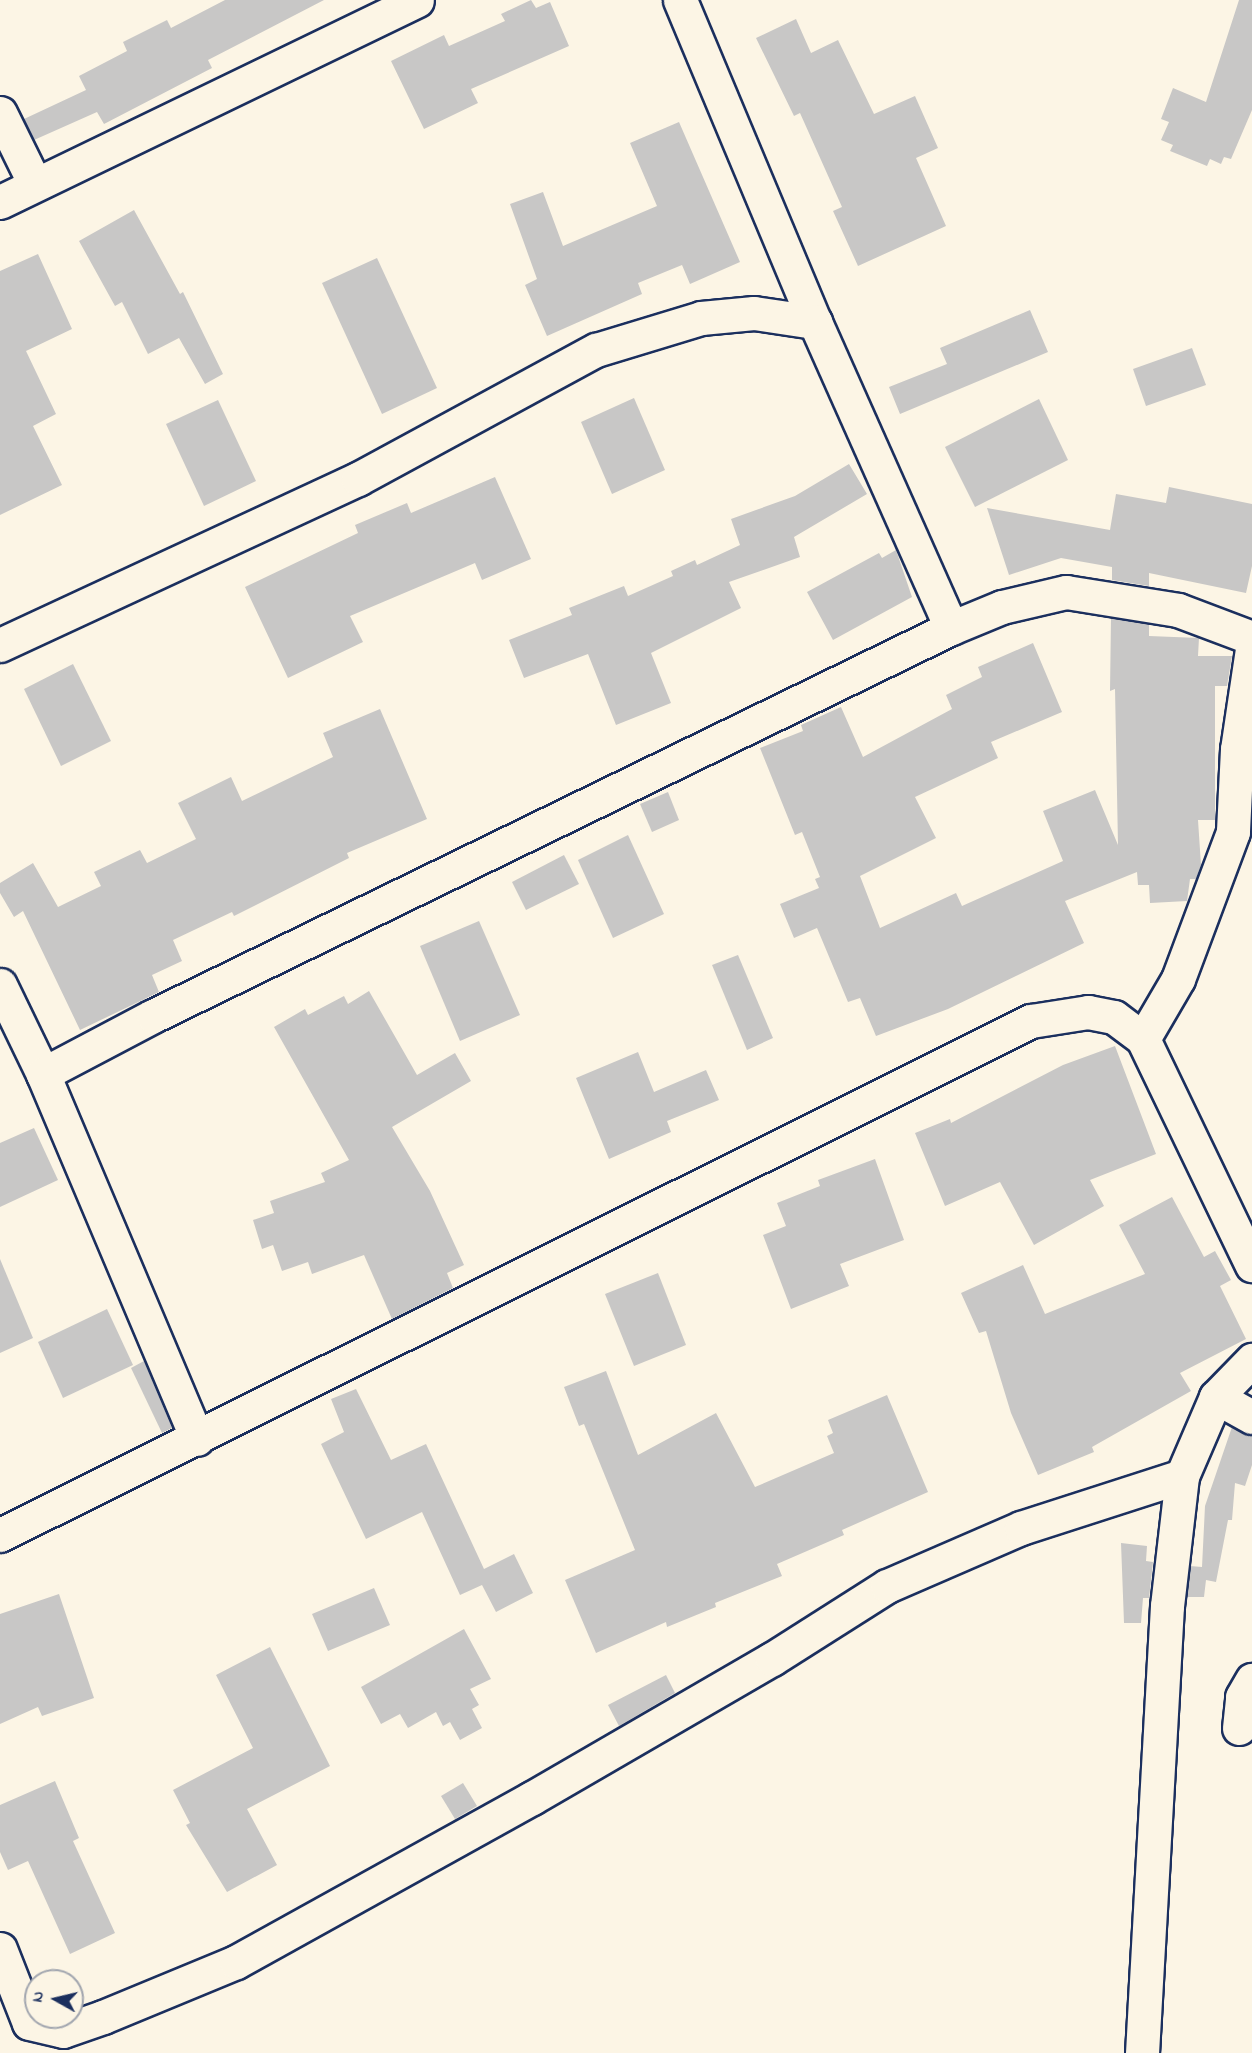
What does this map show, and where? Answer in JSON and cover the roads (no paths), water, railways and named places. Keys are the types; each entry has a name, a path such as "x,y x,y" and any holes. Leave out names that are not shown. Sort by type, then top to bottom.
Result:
{"street":[{"path":"681,0 815,322 951,628"},
{"path":"0,202 409,2"},
{"path":"0,113 35,184"},
{"path":"0,645 358,479 597,350 701,318 754,313 815,322"},
{"path":"43,1074 153,1016 951,628 1002,607 1066,592 1178,610 1252,638"},
{"path":"1143,1039 1178,979 1233,832 1237,750 1252,649"},
{"path":"0,985 43,1074 197,1439"},
{"path":"0,1535 197,1439 1031,1021 1088,1012 1114,1017 1143,1039 1252,1265"},
{"path":"1142,2053 1167,1606 1182,1476 1216,1397 1252,1360"},
{"path":"1216,1397 1252,1417"},
{"path":"0,1949 30,2023 63,2031 142,2002 236,1962 532,1798 772,1659 887,1586 1021,1528 1182,1476"},
{"path":"1252,1680 1242,1697 1239,1728 1252,1721"}]}
